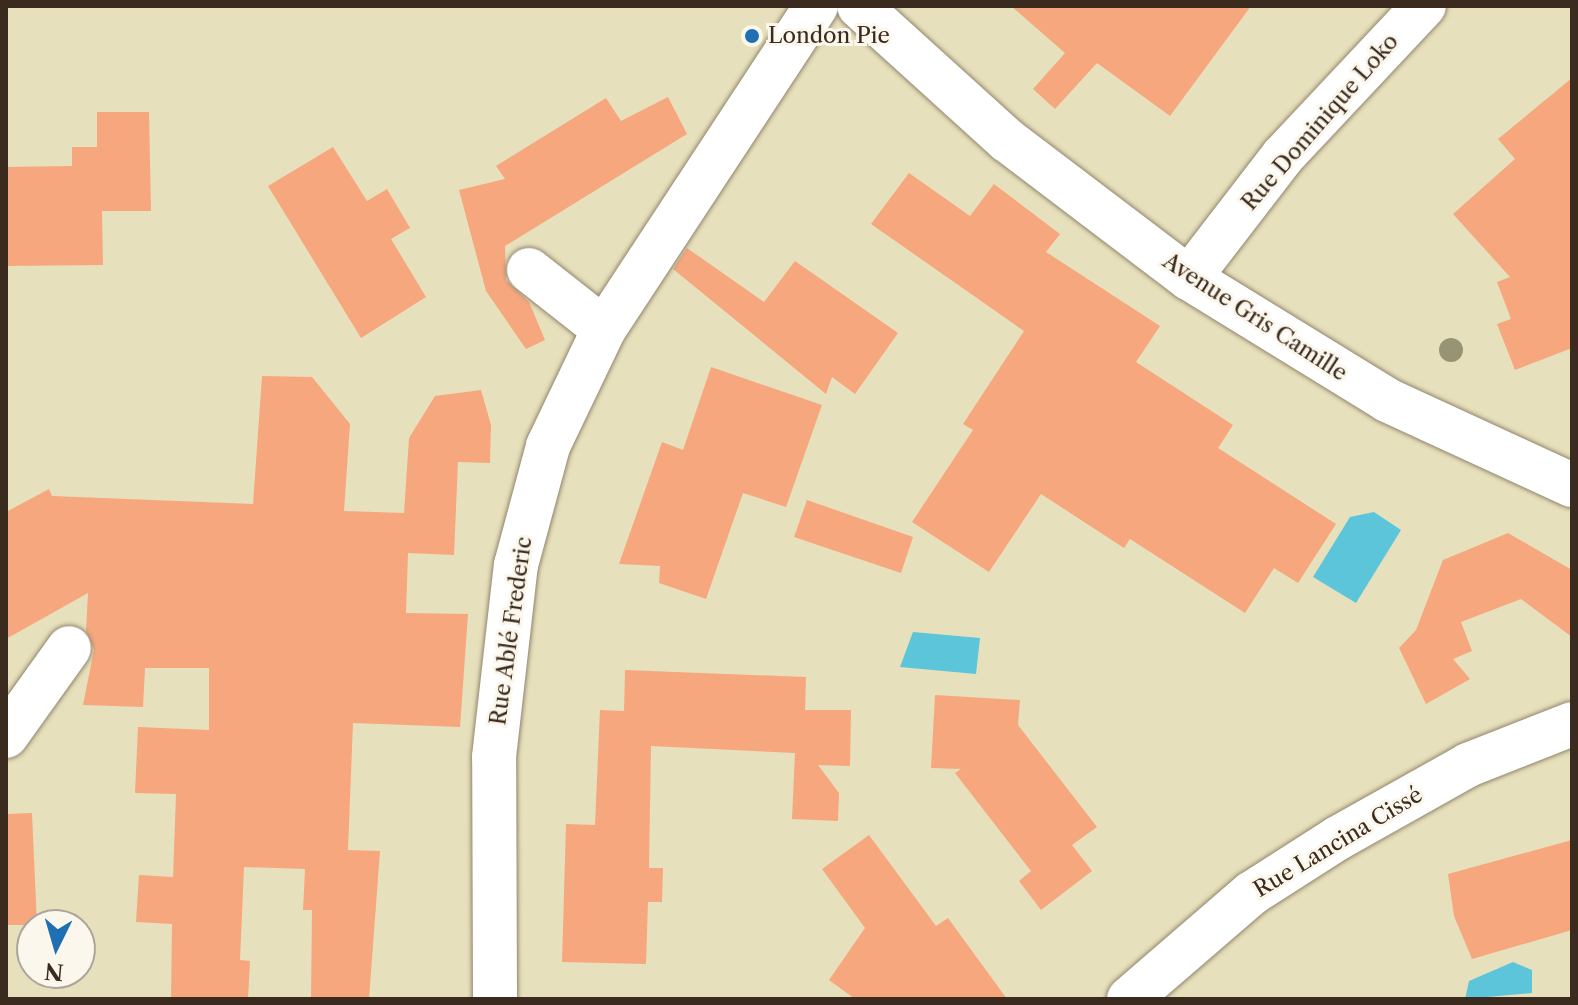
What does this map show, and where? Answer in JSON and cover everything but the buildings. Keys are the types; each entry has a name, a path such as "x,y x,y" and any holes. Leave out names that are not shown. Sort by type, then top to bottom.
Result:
{"street":[{"name":"Rue Ablé Frederic","path":"495,999 494,757 516,565 548,446 604,329 816,6"},
{"name":"Avenue Gris Camille","path":"859,6 1007,140 1189,278 1387,400 1564,475"},
{"name":"Rue Dominique Loko","path":"1189,278 1283,156 1424,6"},
{"path":"529,270 604,329"},
{"path":"6,736 69,648"},
{"name":"Rue Lancina Cissé","path":"1129,999 1241,902 1338,838 1468,765 1572,724"}],"water":[{"path":"1374,512 1401,530 1356,603 1313,577 1350,517"},
{"path":"913,632 980,638 976,674 900,667"},
{"path":"1513,962 1532,970 1532,993 1465,999 1469,981"}],"place":[{"name":"London Pie","path":"752,36"}]}
